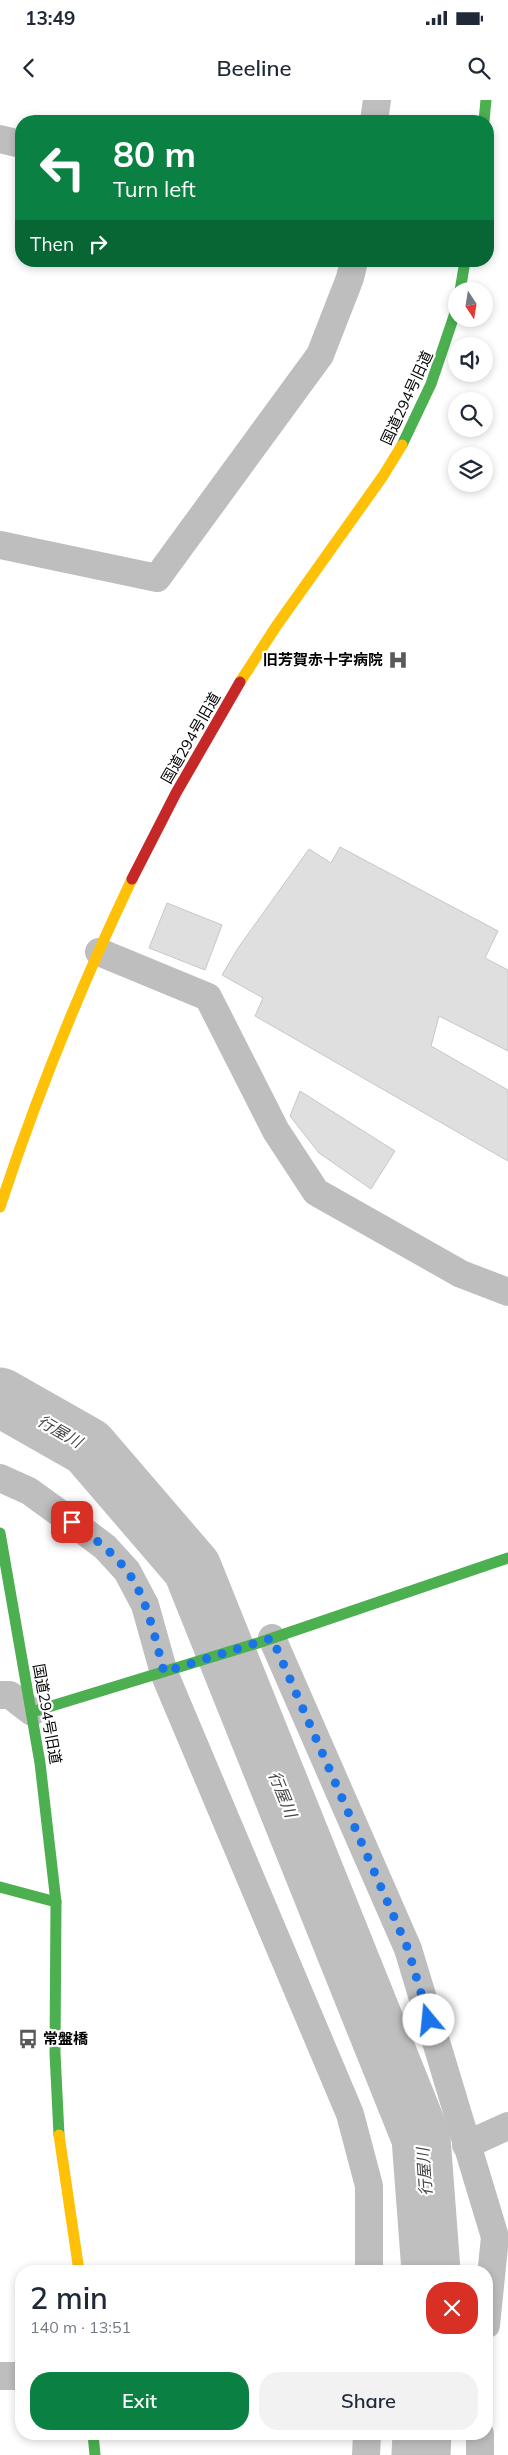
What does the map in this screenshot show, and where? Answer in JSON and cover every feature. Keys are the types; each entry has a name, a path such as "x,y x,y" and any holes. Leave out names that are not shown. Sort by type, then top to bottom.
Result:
{"street":[{"path":"375,115 377,100"},
{"path":"485,115 486,100"},
{"path":"0,140 15,143"},
{"path":"0,546 157,578 320,355 353,267"},
{"path":"462,282 464,267"},
{"name":"国道294号旧道","path":"0,1207 21,1138 99,952 158,825 208,734 259,652 395,458 423,406 445,353 451,328"},
{"path":"99,952 208,997 276,1131 316,1192 461,1274 508,1292"},
{"path":"0,1478 29,1491 105,1547 127,1571 145,1605 174,1669 350,2114 369,2186 369,2265"},
{"name":"国道294号旧道","path":"0,1533 32,1712 51,1834 56,1902 55,2053 59,2133 78,2265"},
{"path":"0,1695 10,1695 32,1712 267,1640 508,1558"},
{"path":"267,1640 408,1949 466,2145 502,2237 493,2286"},
{"path":"0,1887 56,1902"},
{"path":"466,2145 508,2126"},
{"path":"0,2376 15,2376"},
{"path":"93,2440 95,2455"},
{"path":"366,2440 366,2455"},
{"path":"480,2440 480,2455"}],"building":[{"path":"340,847 498,931 485,958 508,970 508,1051 439,1016 431,1046 508,1090 508,1161 255,1016 263,998 222,975 238,948 309,849 331,863"},
{"path":"167,903 222,925 205,970 149,948"},
{"path":"300,1091 395,1151 371,1189 319,1153 290,1116"}],"waterway":[{"name":"行屋川","path":"0,1397 88,1447 192,1568 421,2138 431,2265"},
{"name":"行屋川","path":"421,2455 422,2440"}],"traffic: fast":[{"path":"485,115 486,100"},
{"path":"462,282 464,267"},
{"path":"402,445 431,384 450,328"},
{"path":"0,1533 40,1763 56,1902"},
{"path":"32,1712 261,1642 508,1558"},
{"path":"0,1887 56,1902 55,2053 59,2135"},
{"path":"94,2440 95,2455"}],"traffic: slow":[{"path":"240,682 277,625 383,476 402,445"},
{"path":"0,1207 29,1123 61,1041 132,879"},
{"path":"59,2135 78,2265"}],"traffic: jam":[{"path":"132,879 176,793 240,682"}],"place":[{"name":"旧芳賀赤十字病院","path":"398,660"},
{"name":"常盤橋","path":"28,2039"}],"route":[{"path":"72,1522 105,1547 127,1571 145,1605 164,1672 272,1638 408,1949 429,2020"}]}
